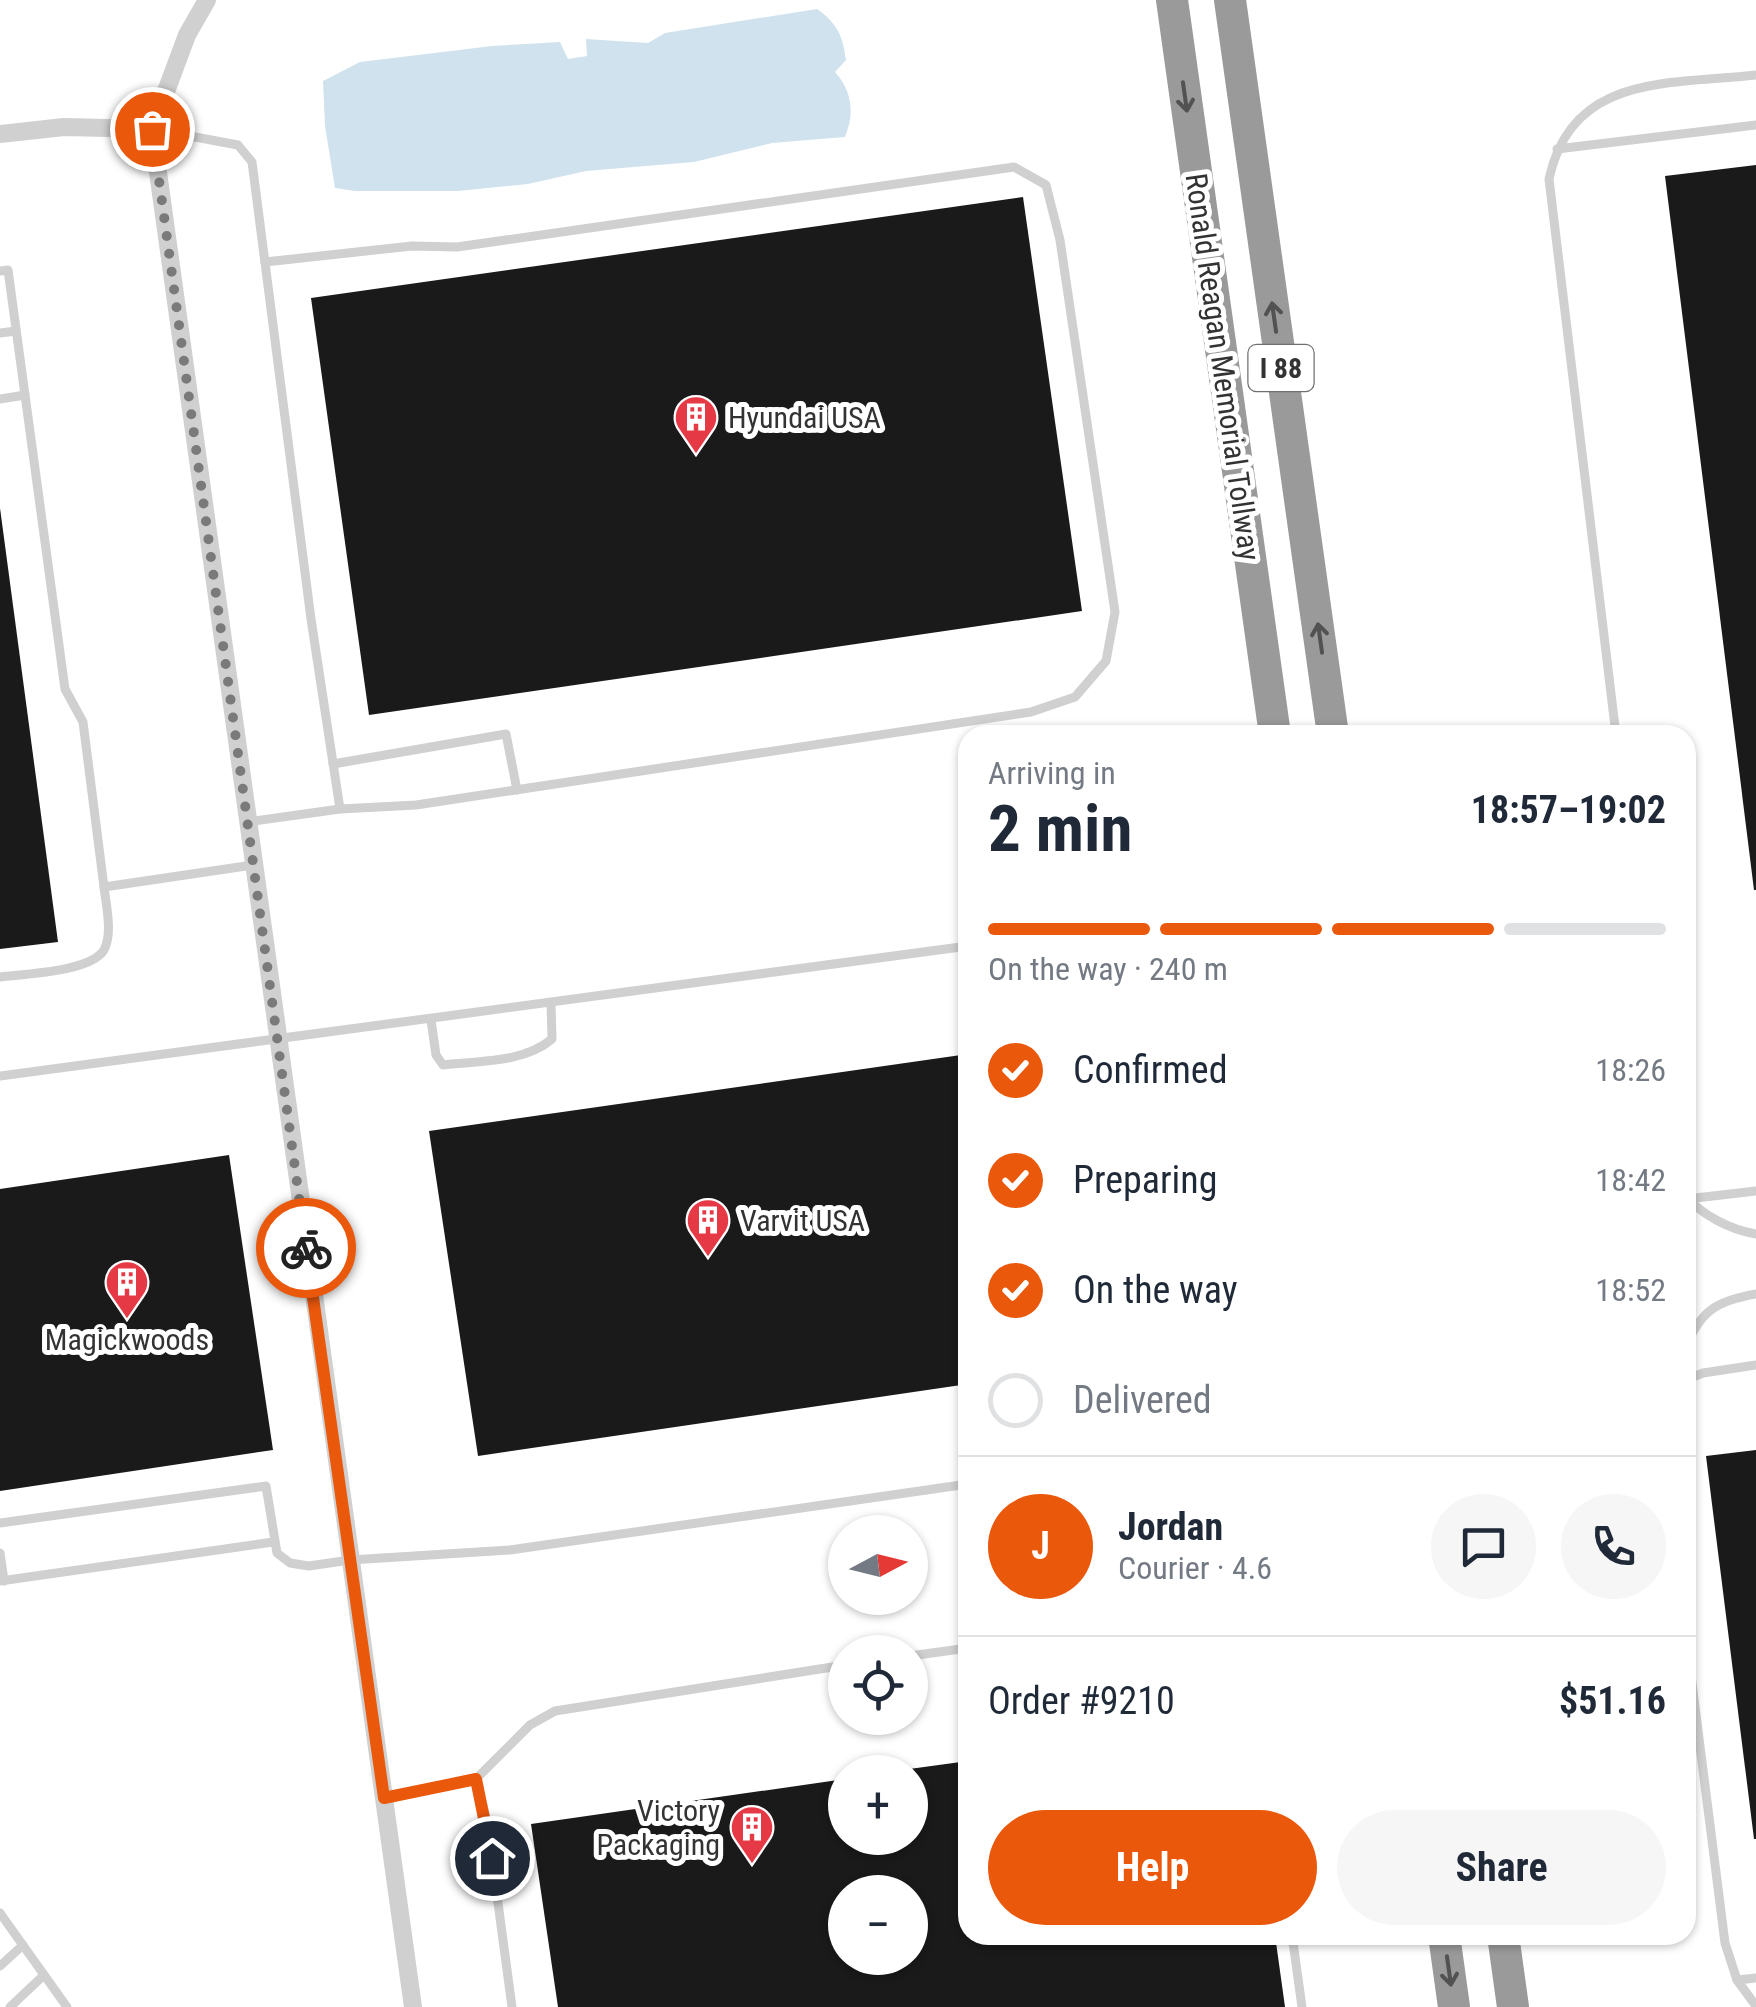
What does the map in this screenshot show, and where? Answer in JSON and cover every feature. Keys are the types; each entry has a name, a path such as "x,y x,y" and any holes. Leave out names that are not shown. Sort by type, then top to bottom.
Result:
{"highway":[{"name":"Ronald Reagan Memorial Tollway","path":"1172,0 1274,725"},
{"name":"Ronald Reagan Memorial Tollway","path":"1230,0 1332,725"},
{"path":"1445,1945 1454,2007"},
{"path":"1504,1945 1513,2007"}],"street":[{"path":"208,0 187,35 152,129 414,2007"},
{"path":"0,134 64,127 152,129"}],"lane":[{"path":"1615,725 1549,179 1567,132 1602,99 1629,90 1756,74"},
{"path":"1558,149 1756,126"},
{"path":"152,129 238,145 252,162 311,620 340,809"},
{"path":"247,822 340,809 416,806 1030,712 1075,697 1106,661 1115,612 1060,240 1046,185 1014,167 458,247 412,246 265,262"},
{"path":"0,272 8,270 64,689 83,722 108,924 104,949 88,963 0,978"},
{"path":"0,333 16,330"},
{"path":"0,399 25,396"},
{"path":"334,764 506,734 516,790"},
{"path":"104,888 253,865"},
{"path":"0,1076 958,947"},
{"path":"431,1020 436,1055 443,1065 470,1062 537,1052 552,1039 551,1003"},
{"path":"1696,1196 1756,1191"},
{"path":"1696,1204 1724,1223 1756,1234"},
{"path":"1696,1324 1716,1305 1756,1294"},
{"path":"1696,1375 1756,1365"},
{"path":"0,1523 266,1486 273,1542 282,1558 299,1565 510,1550 958,1485"},
{"path":"0,1553 2,1581 273,1542"},
{"path":"928,1654 958,1649"},
{"path":"384,1798 476,1779 530,1724 555,1711 828,1668"},
{"path":"1696,1717 1724,1943 1737,1980 1756,2006"},
{"path":"476,1779 486,1821 512,2007"},
{"path":"0,1914 67,2007"},
{"path":"0,1966 23,1945"},
{"path":"1293,1945 1302,2007"},
{"path":"10,2007 44,1975"},
{"path":"1737,1980 1756,1978"}],"water":[{"path":"817,9 834,25 845,51 846,60 835,72 850,103 845,137 772,143 694,162 586,171 528,184 458,191 335,188 325,126 323,81 360,62 560,42 568,59 587,56 586,39 648,43 665,33"}],"building":[{"path":"1756,165 1756,890 1754,890 1665,176"},
{"name":"Hyundai USA","path":"1023,197 1082,611 369,715 311,298"},
{"path":"0,508 58,942 0,949"},
{"name":"Varvit USA","path":"958,1055 958,1385 478,1456 429,1131"},
{"name":"Magickwoods","path":"229,1155 273,1450 0,1491 0,1189"},
{"path":"1756,1450 1756,1839 1754,1839 1706,1456"},
{"name":"Victory Packaging","path":"958,1762 958,1945 1276,1945 1285,2007 558,2007 531,1824 828,1781 828,1855 928,1855 928,1766"}],"way so far":[{"path":"152,129 306,1248"}],"place":[{"name":"Hyundai USA","path":"696,455"},
{"name":"Varvit USA","path":"708,1258"},
{"name":"Magickwoods","path":"127,1320"},
{"name":"Victory Packaging","path":"752,1865"}],"route":[{"path":"306,1248 384,1798 476,1779 492,1858"}]}
